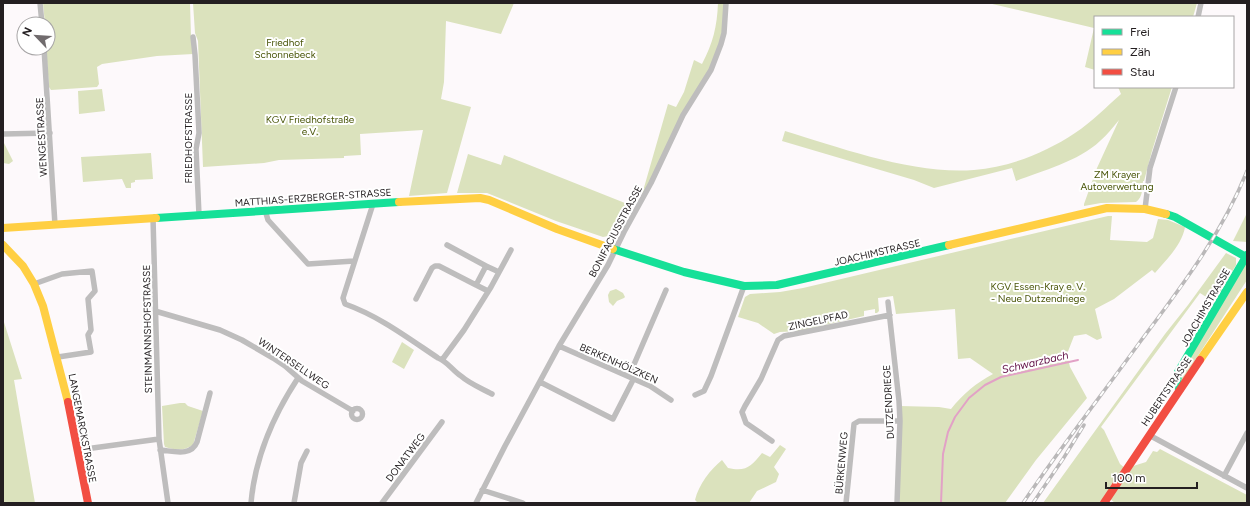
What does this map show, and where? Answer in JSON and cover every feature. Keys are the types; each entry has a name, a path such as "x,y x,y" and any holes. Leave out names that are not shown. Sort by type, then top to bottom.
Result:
{"street":[{"path":"40,3 41,16"},
{"name":"BONIFACIUSSTRASSE","path":"476,503 559,346 608,265 651,183 683,115 711,70 724,33 726,3"},
{"path":"1198,16 1201,3"},
{"name":"FRIEDHOFSTRASSE","path":"192,38 195,55 199,133 196,148 199,215"},
{"name":"WENGESTRASSE","path":"45,56 55,226"},
{"path":"1144,209 1150,168 1176,88"},
{"path":"3,134 50,133"},
{"name":"MATTHIAS-ERZBERGER-STRASSE","path":"3,228 55,226 265,210 485,198 557,229 615,250"},
{"path":"373,204 343,298 345,304 377,318 442,360 460,376 492,394"},
{"name":"JOACHIMSTRASSE","path":"615,250 684,272 744,286 777,285 881,262 1107,208 1144,209 1170,215 1246,256 1178,372 1176,378 1177,386 1180,388"},
{"path":"265,210 268,220 308,264 354,261"},
{"name":"STEINMANNSHOFSTRASSE","path":"153,218 159,439 168,503"},
{"name":"LANGEMARCKSTRASSE","path":"3,245 24,266 34,284 43,306 66,391 88,503"},
{"path":"447,245 499,272"},
{"path":"442,360 464,330 511,250"},
{"path":"416,299 432,268 435,266 439,266 488,291"},
{"path":"476,285 486,266"},
{"path":"34,284 62,274 92,270 95,291 88,299 91,330 88,335 91,352 58,357"},
{"path":"695,395 704,391 711,376 744,286"},
{"path":"540,382 613,419 632,377 666,290"},
{"name":"HUBERTSTRASSE","path":"1104,503 1180,388 1247,292"},
{"name":"DUTZENDRIEGE","path":"888,302 898,386 900,421 897,503"},
{"name":"WINTERSELLWEG","path":"155,311 220,330 242,340 285,366 298,378 353,411"},
{"name":"ZINGELPFAD","path":"772,441 746,423 742,412 744,406 761,379 778,340 784,336 890,314"},
{"name":"BERKENHÖLZKEN","path":"559,346 632,377 656,389 671,400"},
{"path":"251,503 254,480 268,433 278,411 298,378"},
{"path":"160,450 186,452 194,448 197,442 210,393"},
{"name":"BÜRKENWEG","path":"846,503 854,424 859,421 900,421"},
{"name":"DONATWEG","path":"382,503 442,422"},
{"path":"1224,476 1247,433"},
{"path":"1149,435 1247,488"},
{"path":"78,450 159,439"},
{"path":"294,503 301,463 307,450"},
{"path":"482,490 523,503"}],"green space":[{"path":"43,3 190,3 193,54 157,56 102,64 97,67 99,84 97,87 51,90 49,87 47,56 56,56 56,16 44,16"},
{"path":"193,3 514,3 501,34 446,21 444,82 441,99 471,107 447,193 409,196 423,130 360,134 361,155 344,156 344,158 279,160 264,163 203,167 198,41 195,33"},
{"path":"718,3 724,3 725,20 716,57 641,198 668,104 676,107 684,92 694,60 702,64 706,56 714,35"},
{"path":"988,3 1197,3 1193,16 1094,16 1094,28"},
{"path":"1094,28 1094,70 1085,67"},
{"name":"ZM Krayer Autoverwertung","path":"1118,88 1172,88 1143,181 1141,195 1136,202 1101,203 1084,206 1097,168 1119,120 1100,141 1082,154 1071,160 1016,181 1012,168 934,188 914,180 782,141 785,131 878,159 927,168 974,170 1001,166 1027,158 1052,147 1087,124 1121,94"},
{"path":"102,89 105,111 79,114 78,91"},
{"path":"3,141 13,161 9,164 3,163"},
{"path":"151,153 153,179 135,180 135,182 131,183 131,188 126,188 122,179 83,182 81,157"},
{"path":"468,154 501,165 504,155 630,205 621,220 618,220 617,224 619,225 616,230 611,235 603,237 556,221 487,193 457,193"},
{"path":"1247,213 1247,242 1233,241"},
{"name":"KGV Essen-Kray e. V. - Neue Dutzendriege","path":"1112,216 1110,240 1147,242 1153,238 1158,219 1168,220 1185,227 1181,240 1155,273 1152,270 1114,299 1095,309 1102,338 1097,340 1086,334 1074,336 1067,354 1070,367 1087,398 1036,460 1005,503 898,503 900,406 939,407 951,409 970,389 993,374 970,358 958,359 955,309 896,314 893,296 878,298 879,311 877,313 875,313 875,309 864,311 864,316 799,331 780,332 774,334 758,323 738,317 745,297 750,294 780,292 803,288"},
{"path":"1226,253 1236,258 1236,265 1214,302 1200,293 1101,427 1104,430 1120,464 1126,469 1104,503 1043,503 1165,334"},
{"path":"1247,261 1247,280 1181,382 1180,373"},
{"path":"616,289 623,293 625,297 617,301 613,306 609,302 608,295 610,291"},
{"path":"3,319 22,379 14,380 35,503 3,503"},
{"path":"402,342 414,350 404,369 392,362"},
{"path":"185,403 188,406 203,411 193,445 186,448 172,449 165,447 164,444 162,406"},
{"path":"780,445 786,449 774,467 779,474 776,482 757,491 749,503 698,503 695,500 699,488 713,468 722,460 728,468 740,469 748,467 762,453 770,457"},
{"path":"1160,449 1247,495 1247,503 1115,503 1109,498 1130,467 1146,462 1153,451 1157,452"}],"waterway":[{"name":"Schwarzbach","path":"941,503 943,454 948,432 955,417 969,398 985,385 1001,377 1078,360"}],"railway":[{"path":"1023,503 1051,462 1200,260 1226,217 1247,171"},
{"path":"1033,503 1084,425"}],"traffic: fast":[{"path":"156,218 399,202"},
{"path":"1166,214 1175,217 1246,257"},
{"path":"613,249 684,272 744,286 777,285 949,245"},
{"path":"1180,389 1177,386 1178,372 1247,255"}],"traffic: slow":[{"path":"399,202 480,198 489,200 557,229 613,249"},
{"path":"949,245 1107,208 1145,209 1166,214"},
{"path":"3,228 156,218"},
{"path":"3,245 23,266 34,284 43,306 68,402"},
{"path":"1200,360 1247,292"}],"traffic: jam":[{"path":"1104,503 1200,360"},
{"path":"68,402 88,503"}],"park label":[{"name":"Friedhof Schonnebeck","path":"285,48"},
{"name":"KGV Friedhofstraße e.V.","path":"310,124"}]}
